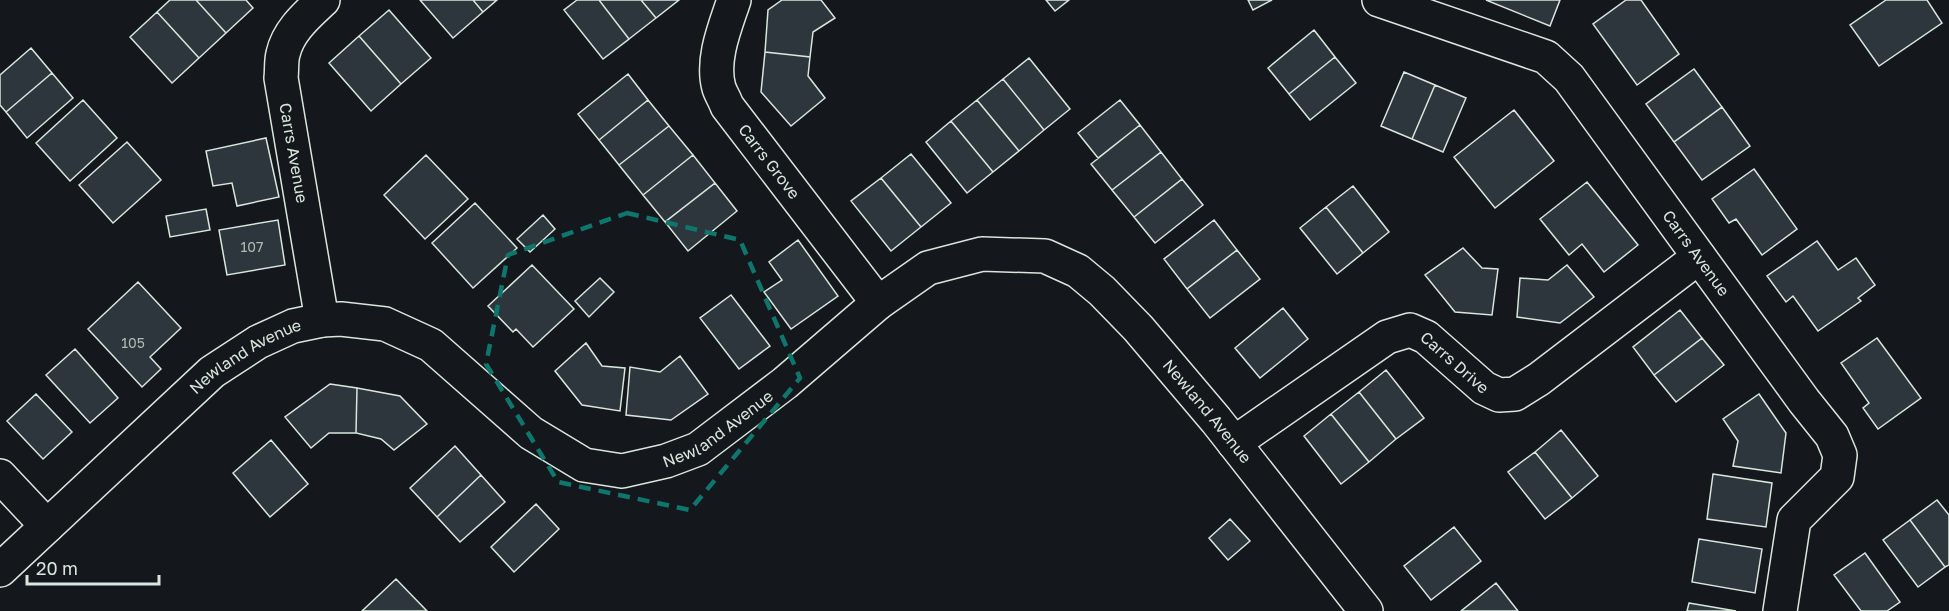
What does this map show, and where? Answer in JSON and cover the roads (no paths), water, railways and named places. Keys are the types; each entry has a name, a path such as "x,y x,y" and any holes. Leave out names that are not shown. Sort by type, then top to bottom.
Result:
{"street":[{"name":"Carrs Avenue","path":"322,320 281,78 283,53 290,36 304,18 323,0"},
{"name":"Carrs Grove","path":"734,0 719,50 717,71 719,88 727,106 878,303"},
{"name":"Carrs Avenue","path":"1379,0 1546,57 1569,78 1832,436 1840,455 1837,477 1794,520 1780,611"},
{"name":"Newland Avenue","path":"0,570 212,372 258,342 293,326 340,319 385,324 431,345 531,433 584,465 622,471 666,461 698,449 785,383 878,303 928,268 982,254 1045,256 1078,271 1102,291 1138,328 1234,443 1366,611"},
{"name":"Carrs Drive","path":"1234,443 1387,337 1410,330 1426,337 1484,388 1499,394 1515,394 1539,379 1699,257"},
{"path":"0,476 47,526"}]}
